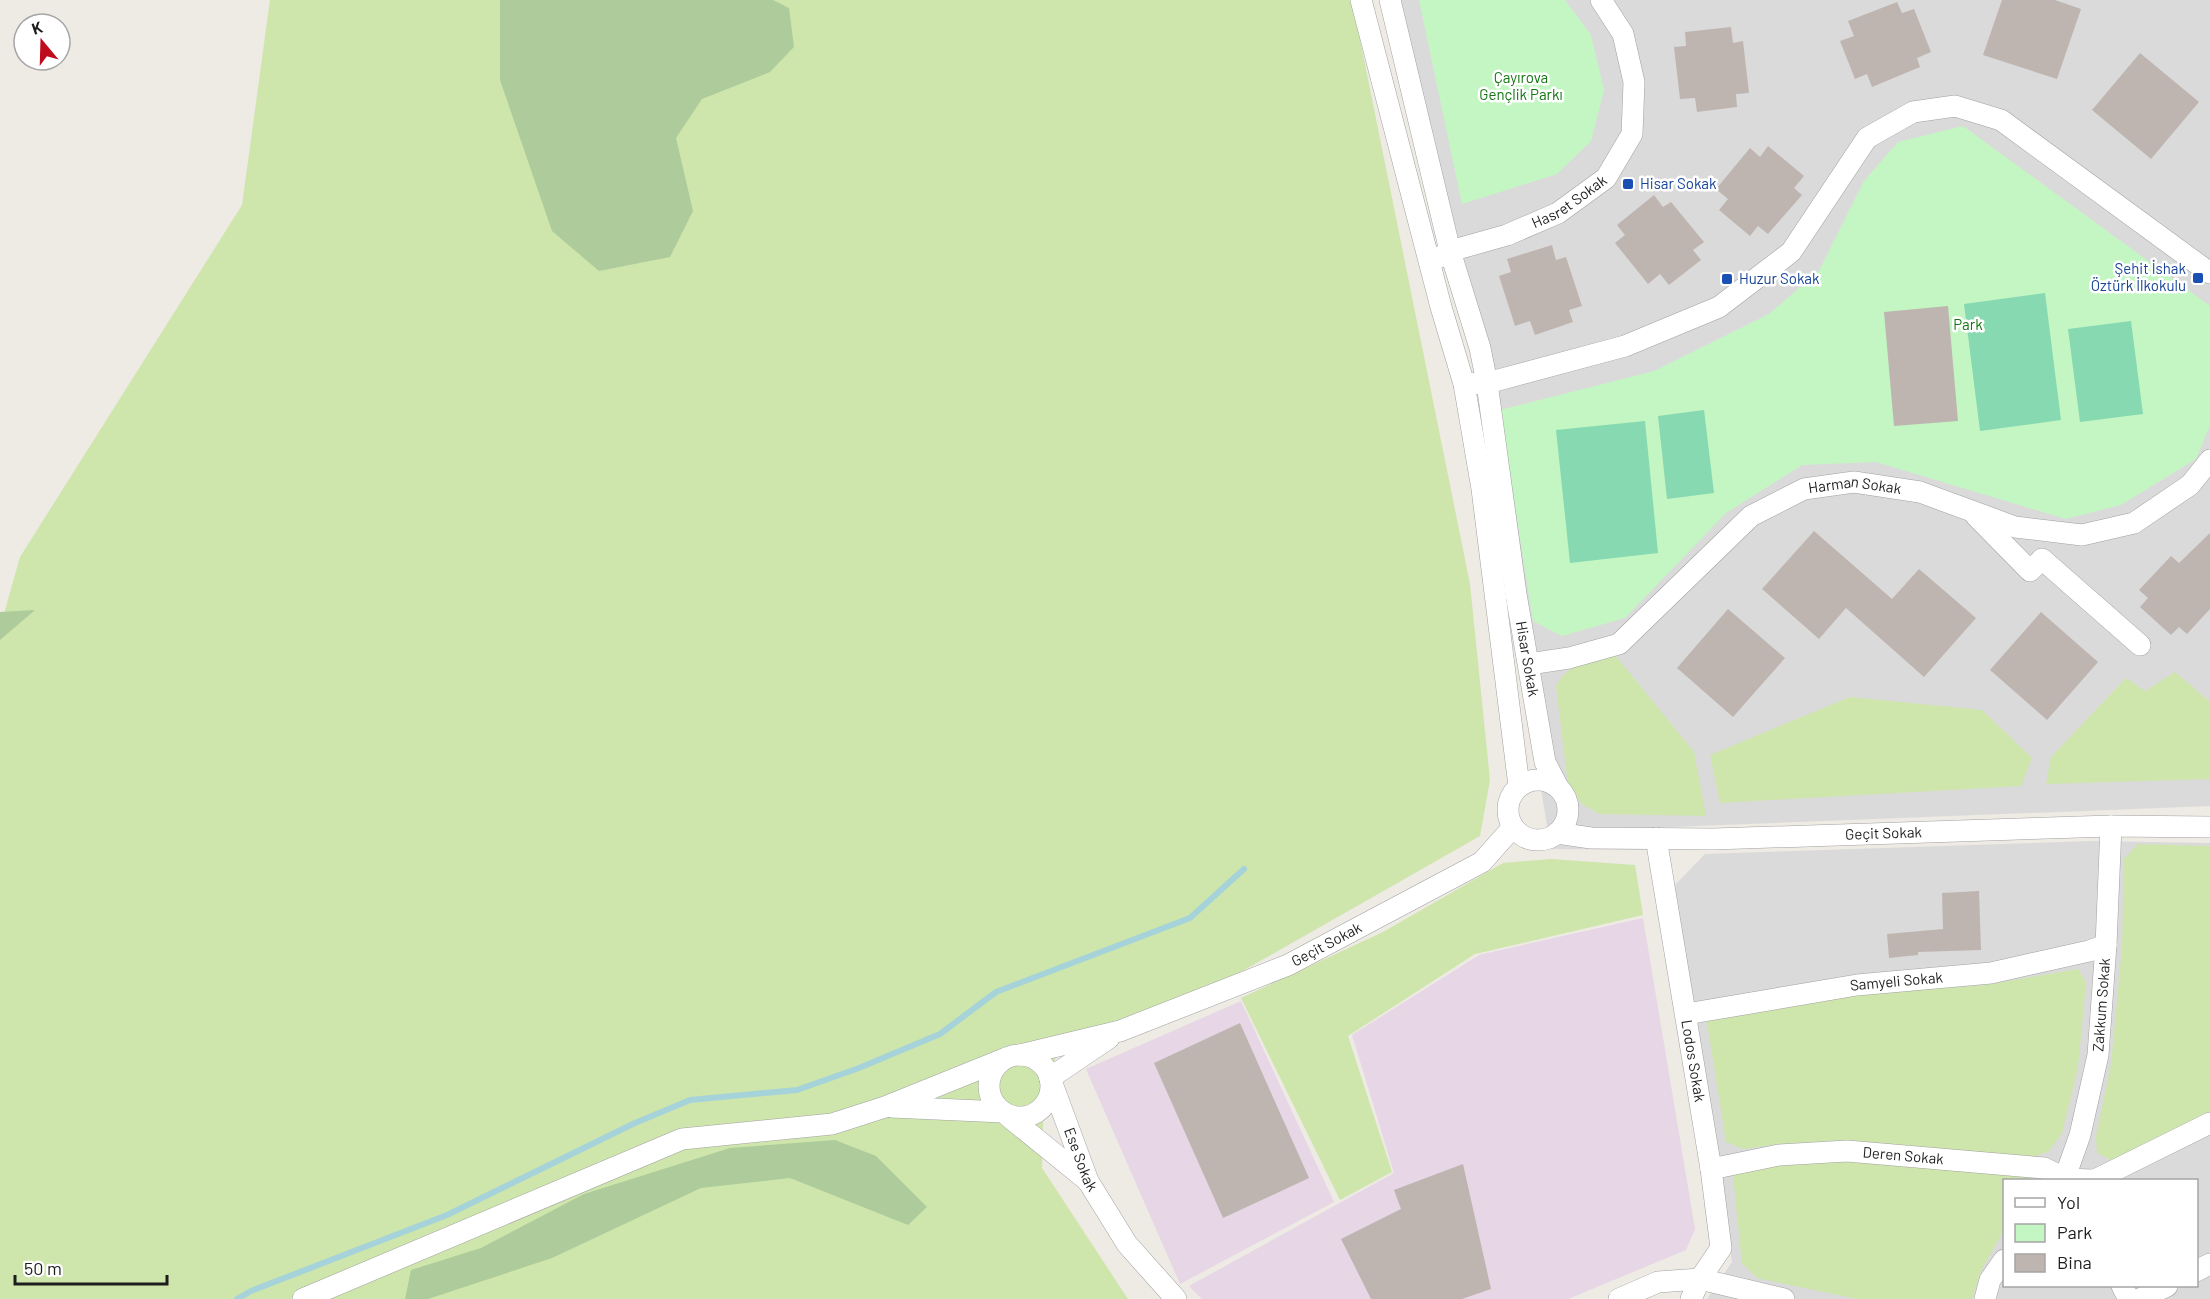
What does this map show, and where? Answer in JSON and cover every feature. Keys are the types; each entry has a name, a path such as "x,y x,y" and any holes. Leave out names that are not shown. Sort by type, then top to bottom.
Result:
{"street":[{"name":"Hisar Sokak","path":"1361,0 1464,384 1482,489 1519,786"},
{"name":"Hisar Sokak","path":"1390,0 1450,251 1480,348 1487,383 1516,594 1545,762 1557,787"},
{"name":"Hasret Sokak","path":"1430,262 1450,251 1507,235 1558,213 1606,178 1632,134 1634,82 1623,34 1601,0"},
{"path":"1464,384 1487,383 1625,346 1719,307 1791,252 1867,138 1912,112 1955,106 2001,120 2210,273"},
{"name":"Harman Sokak","path":"1529,664 1569,658 1619,644 1750,516 1804,489 1854,482 1920,492 2015,527 2082,535 2134,523 2190,485 2210,460"},
{"path":"1970,511 2030,571 2042,559 2140,645"},
{"path":"1532,781 1542,781 1557,787 1565,797 1568,807 1563,826 1548,838 1529,838 1520,834 1513,827 1508,808 1510,799 1519,786 1532,781"},
{"name":"Geçit Sokak","path":"1557,833 1591,838 1714,839 2111,826 2210,827"},
{"name":"Zakkum Sokak","path":"2066,1179 2080,1135 2098,1055 2111,826"},
{"name":"Geçit Sokak","path":"1120,1031 1288,965 1482,862 1513,827"},
{"name":"Lodos Sokak","path":"1656,838 1711,1169 1721,1248 1700,1279 1691,1299"},
{"name":"Samyeli Sokak","path":"1686,1014 1857,985 1991,973 2089,951 2106,945"},
{"path":"303,1299 682,1139 832,1124 885,1107 1012,1057 1120,1031"},
{"path":"1050,1078 1120,1031"},
{"path":"885,1107 1003,1112 1024,1117 1034,1114 1042,1108 1051,1089 1050,1078 1042,1064 1036,1059 1012,1057 996,1066 989,1085 991,1096 995,1105 1003,1112 1088,1181"},
{"name":"Ese Sokak","path":"1050,1078 1088,1181 1127,1244 1176,1299"},
{"name":"Deren Sokak","path":"2096,1179 2210,1123"},
{"name":"Deren Sokak","path":"1711,1169 1779,1155 1847,1151 2044,1168 2064,1179"},
{"path":"1985,1299 1990,1280 2003,1261"},
{"path":"1619,1299 1658,1282 1700,1279 1784,1299"},
{"path":"2140,1299 2165,1287"}],"shaded area":[{"path":"1389,0 2210,0 2210,806 1646,828 1648,850 1551,849 1509,599 1480,381"},
{"path":"2090,841 2210,843 2210,1299 1707,1299 1732,1262 1673,887 1705,854"},
{"path":"1643,918 1695,1229 1686,1250 1568,1299 1202,1299 1189,1286 1394,1173 1352,1035 1479,955"},
{"path":"1241,1001 1334,1202 1180,1284 1086,1069"}],"green space":[{"path":"270,0 1352,0 1470,584 1490,780 1480,836 1232,977 1060,1051 1044,1079 1042,1168 1128,1299 0,1299 0,628 20,557 242,205"},
{"path":"500,0 773,0 789,8 794,47 770,72 702,99 676,138 693,211 670,257 599,271 552,231 500,80"},
{"name":"Çayırova Gençlik Parkı","path":"1419,0 1565,0 1591,35 1604,90 1591,141 1557,174 1462,204"},
{"name":"Park","path":"1963,126 2210,306 2210,425 2196,459 2121,505 2066,519 1876,462 1802,465 1726,513 1625,618 1562,636 1533,621 1500,410 1654,371 1769,314 1819,271 1864,181 1898,142"},
{"path":"2045,293 2061,420 1980,431 1964,304"},
{"path":"2131,321 2143,414 2080,422 2068,329"},
{"path":"1704,410 1714,493 1667,499 1658,416"},
{"path":"1645,421 1658,553 1570,563 1556,430"},
{"path":"35,610 0,640 0,612"},
{"path":"1615,655 1694,752 1706,816 1599,814 1582,804 1568,785 1556,686 1574,667"},
{"path":"2175,672 2210,702 2210,779 2046,784 2051,757 2126,678 2145,691"},
{"path":"1850,697 1982,710 2032,758 2021,786 1720,803 1710,755"},
{"path":"2138,844 2210,846 2210,1112 2113,1161 2097,1153 2096,1136 2111,1064 2122,947 2124,859"},
{"path":"1551,859 1635,865 1643,915 1475,954 1348,1036 1392,1172 1340,1200 1241,998 1383,932 1503,863"},
{"path":"2078,969 2086,982 2078,1067 2062,1133 2048,1152 2025,1159 1849,1140 1780,1144 1743,1149 1726,1142 1707,1022 1716,1016 1855,995 1985,985"},
{"path":"835,1140 876,1156 927,1207 908,1225 790,1178 701,1188 552,1258 428,1299 405,1299 411,1270 481,1248 584,1194 730,1148"},
{"path":"1852,1159 2032,1175 2036,1179 2003,1179 2003,1232 1981,1271 1972,1299 1857,1299 1757,1278 1742,1263 1733,1175 1784,1161"}],"building":[{"path":"2002,0 2055,0 2081,9 2057,79 1983,55"},
{"path":"1897,2 1902,13 1914,9 1931,52 1917,58 1920,67 1872,87 1867,74 1855,79 1840,41 1854,36 1848,21"},
{"path":"1731,27 1733,43 1743,41 1749,93 1736,94 1737,107 1697,112 1695,98 1680,99 1674,47 1686,46 1685,32"},
{"path":"2140,53 2199,102 2151,159 2092,110"},
{"path":"1768,146 1804,176 1794,188 1802,195 1768,234 1758,226 1750,236 1719,210 1728,199 1716,189 1750,148 1760,157"},
{"path":"1654,195 1663,207 1671,202 1704,242 1693,250 1701,260 1669,285 1660,274 1648,284 1615,243 1625,235 1617,225"},
{"path":"1552,245 1556,260 1566,257 1582,306 1569,310 1573,322 1535,335 1530,321 1515,326 1499,276 1511,272 1507,259"},
{"path":"1948,306 1958,421 1894,426 1884,312"},
{"path":"1814,531 1892,599 1919,569 1976,618 1924,677 1846,608 1819,639 1762,589"},
{"path":"2210,533 2210,609 2187,634 2179,627 2171,635 2140,607 2148,598 2139,590 2171,556 2179,563"},
{"path":"1728,609 1785,658 1733,717 1677,668"},
{"path":"2041,612 2098,662 2047,720 1990,670"},
{"path":"1979,891 1981,950 1918,952 1918,955 1889,958 1887,934 1943,929 1942,893"},
{"path":"1240,1023 1309,1178 1223,1218 1154,1063"},
{"path":"1463,1164 1491,1289 1462,1299 1371,1299 1341,1239 1401,1209 1394,1190"}],"waterway":[{"path":"237,1299 251,1291 447,1215 635,1123 690,1100 797,1090 859,1068 940,1034 996,992 1190,918 1244,869"}],"place":[{"name":"Hisar Sokak","path":"1628,184"},
{"name":"Şehit İshak Öztürk İlkokulu","path":"2198,278"},
{"name":"Huzur Sokak","path":"1727,279"}]}
